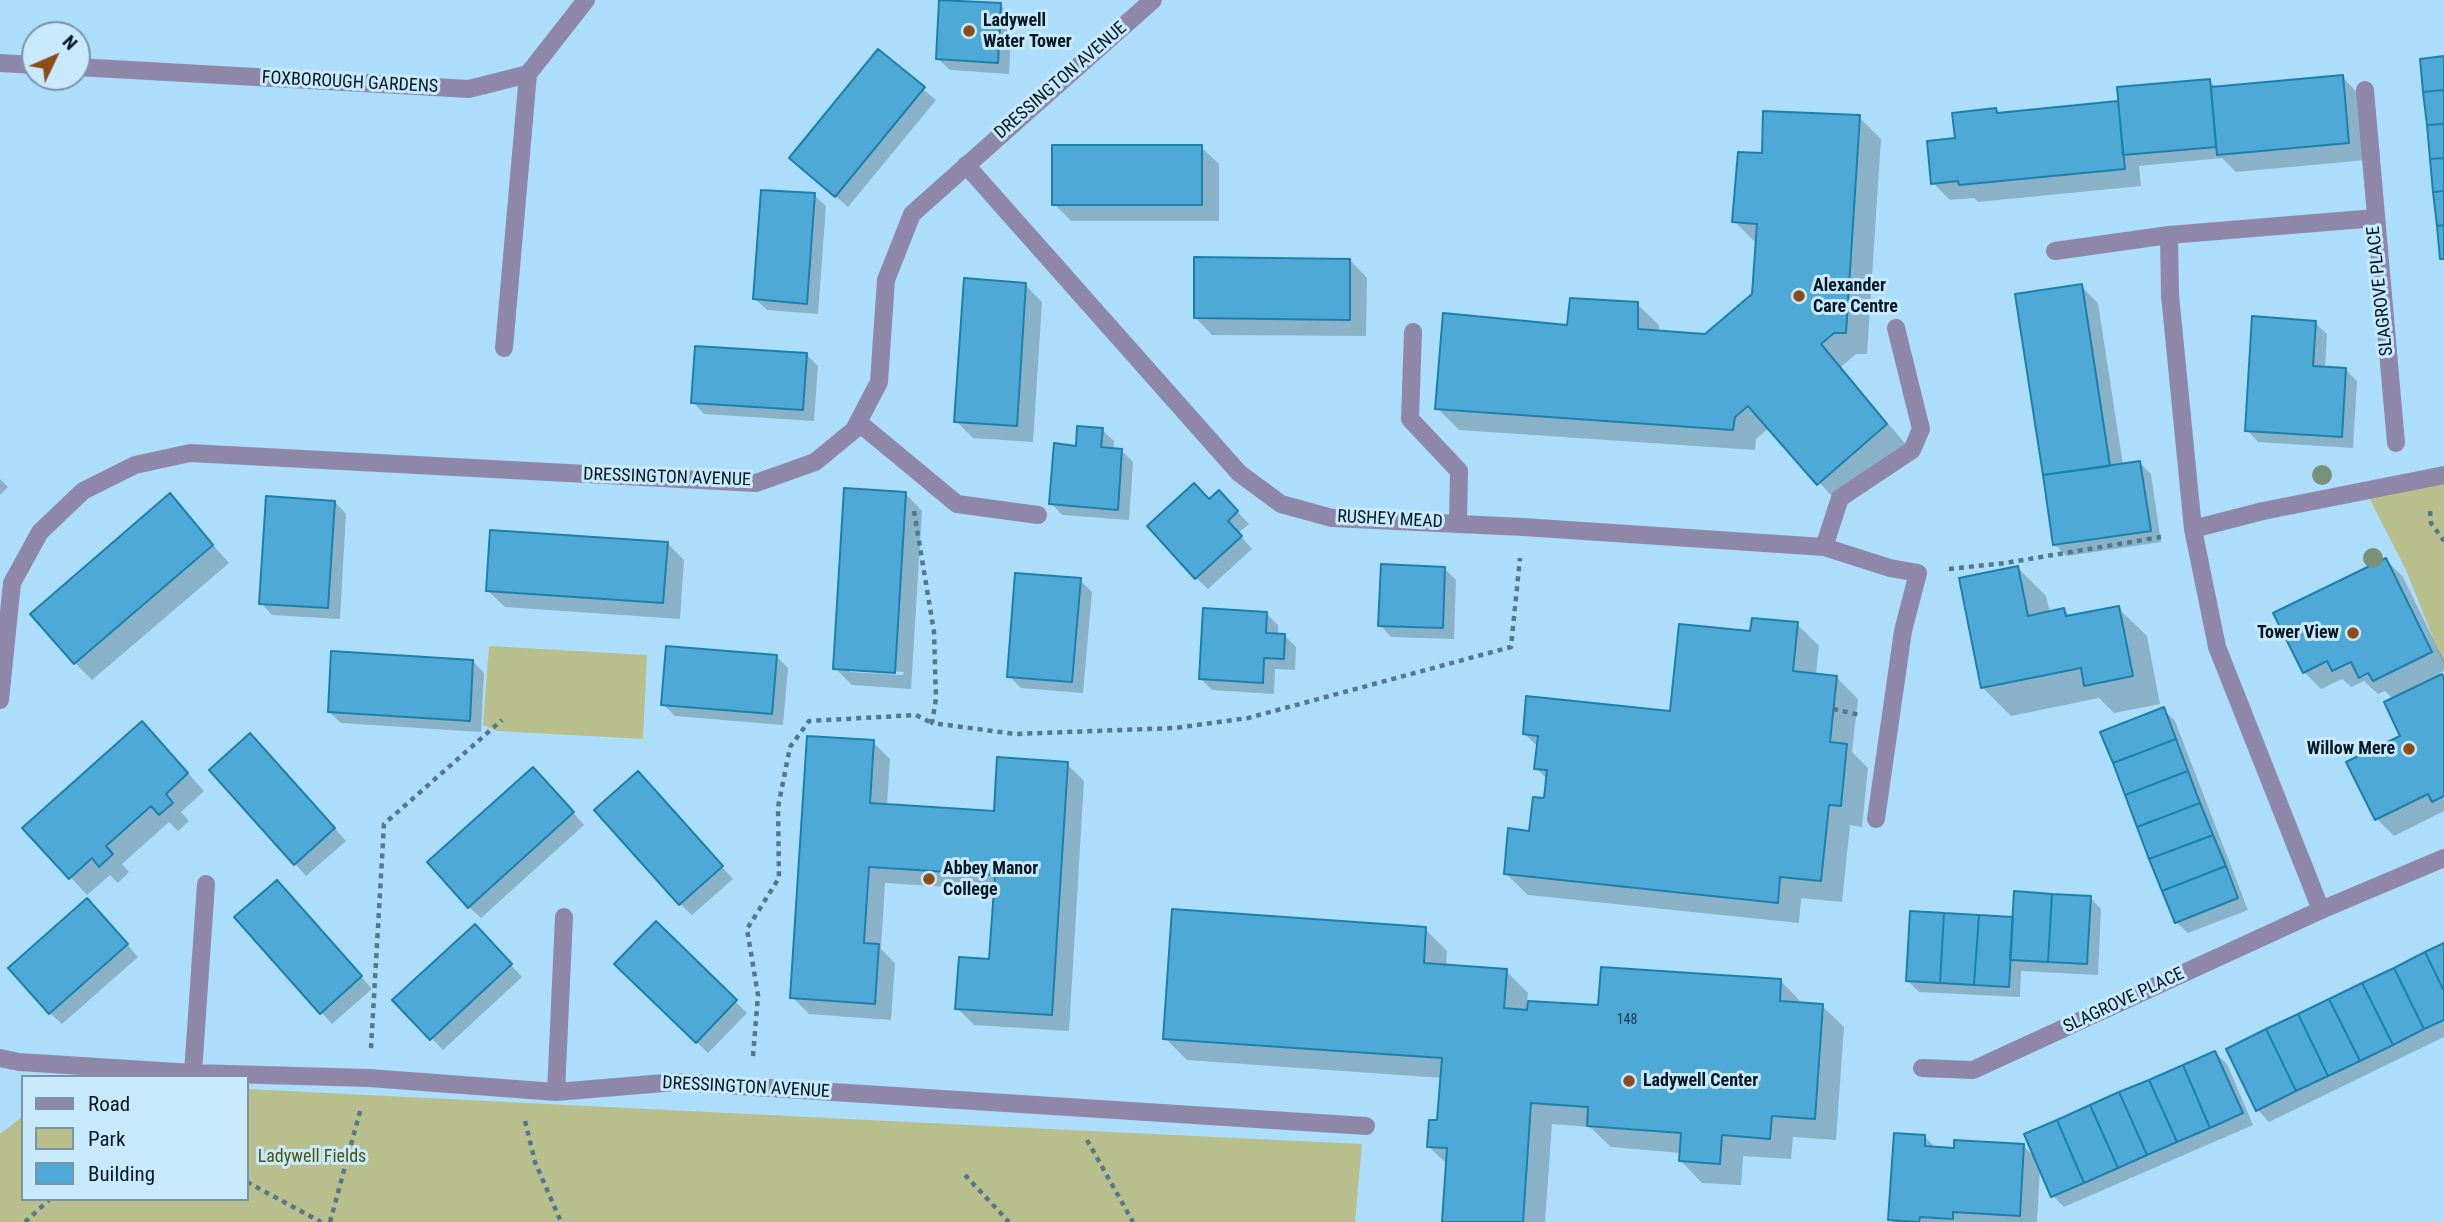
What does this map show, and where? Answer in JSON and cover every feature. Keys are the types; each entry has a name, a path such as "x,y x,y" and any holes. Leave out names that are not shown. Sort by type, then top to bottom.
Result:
{"street":[{"path":"504,348 527,74 586,0"},
{"name":"DRESSINGTON AVENUE","path":"0,700 6,583 40,532 83,491 135,465 190,453 756,483 815,463 855,430 879,382 886,280 912,214 1153,0"},
{"path":"0,62 21,64"},
{"name":"FOXBOROUGH GARDENS","path":"91,68 469,89 527,74"},
{"path":"2365,90 2376,218"},
{"name":"RUSHEY MEAD","path":"966,165 1239,473 1281,504 1332,518 1523,527 1824,547 1890,568 1918,573"},
{"name":"SLAGROVE PLACE","path":"2055,251 2169,235 2376,218 2396,443"},
{"path":"2169,235 2170,295 2193,529 2217,647 2321,911"},
{"path":"1824,547 1840,498 1912,450 1921,429 1896,328"},
{"path":"1413,332 1410,419 1459,471 1458,524"},
{"path":"858,422 957,504 1038,514"},
{"path":"2193,529 2263,510 2444,475"},
{"path":"1876,819 1903,631 1918,573"},
{"name":"SLAGROVE PLACE","path":"1922,1068 1973,1070 2321,911 2444,858"},
{"path":"193,1073 206,884"},
{"path":"556,1092 564,917"},
{"name":"DRESSINGTON AVENUE","path":"0,1058 19,1062 193,1073 369,1078 556,1092 676,1082 1366,1126"}],"path":[{"path":"913,506 934,632 936,699 932,723"},
{"path":"750,1087 758,995 747,929 779,878 778,807 790,747 809,721 916,715 932,723 1015,734 1175,729 1248,718 1510,648 1523,527"},
{"path":"1918,573 2005,563 2193,529"},
{"path":"330,1222 369,1078 384,824 502,720"},
{"path":"517,1090 535,1162 561,1222"},
{"path":"1068,1107 1133,1222"},
{"path":"965,1175 1009,1222"},
{"path":"248,1183 321,1222"},
{"path":"25,1222 48,1201"}],"green space":[{"path":"2444,484 2444,665 2405,568 2367,494"},
{"path":"489,646 647,655 643,739 497,731 483,725"},
{"name":"Ladywell Fields","path":"248,1089 1362,1144 1355,1222 0,1222 0,1134 21,1118 21,1201 248,1201"}],"building":[{"name":"Ladywell Water Tower","path":"939,0 1001,3 998,63 936,59"},
{"path":"878,49 925,87 835,197 789,158"},
{"path":"2444,56 2444,90 2423,92 2420,59"},
{"path":"2343,75 2349,143 2217,155 2211,87"},
{"path":"2210,79 2216,147 2123,155 2117,87"},
{"path":"2444,90 2444,124 2427,125 2423,92"},
{"path":"2118,101 2125,169 1959,185 1958,181 1931,184 1927,141 1955,138 1952,113 1996,108 1997,113"},
{"name":"Alexander Care Centre","path":"1763,111 1860,115 1846,333 1834,333 1821,344 1887,424 1817,485 1748,406 1735,417 1733,430 1435,409 1443,313 1567,325 1570,298 1638,302 1638,329 1705,334 1752,294 1757,224 1732,222 1738,152 1762,153"},
{"path":"2444,124 2444,158 2430,159 2427,125"},
{"path":"1052,145 1202,145 1202,205 1052,205"},
{"path":"2444,158 2444,191 2433,192 2430,159"},
{"path":"761,190 815,193 807,304 753,299"},
{"path":"2444,191 2444,225 2437,226 2433,192"},
{"path":"2444,225 2444,259 2440,259 2437,226"},
{"path":"1194,257 1350,259 1350,320 1194,318"},
{"path":"964,278 1026,283 1017,426 954,422"},
{"path":"2082,284 2110,466 2043,475 2015,294"},
{"path":"2252,316 2316,321 2313,366 2346,368 2342,437 2245,431"},
{"path":"695,346 807,353 803,410 691,403"},
{"path":"1077,426 1103,428 1101,447 1122,449 1118,510 1049,504 1054,443 1076,446"},
{"path":"2140,461 2151,531 2053,545 2043,475"},
{"path":"1194,483 1209,499 1219,490 1238,511 1228,521 1242,536 1195,579 1147,526"},
{"path":"844,488 906,492 895,673 833,669"},
{"path":"170,493 213,545 74,664 30,614"},
{"path":"266,496 335,501 328,608 259,604"},
{"path":"490,530 668,542 663,603 486,591"},
{"name":"Tower View","path":"2386,558 2432,652 2373,681 2368,673 2359,678 2351,662 2332,671 2327,661 2303,673 2273,613"},
{"path":"1381,564 1445,567 1443,628 1378,626"},
{"path":"2018,566 2028,616 2064,608 2066,616 2119,606 2133,676 2084,686 2081,668 1981,688 1959,578"},
{"path":"1015,573 1081,578 1072,682 1007,677"},
{"path":"1203,608 1267,612 1266,633 1285,634 1284,659 1264,658 1263,683 1199,679"},
{"path":"1752,618 1798,622 1793,671 1837,676 1830,742 1847,744 1841,806 1829,805 1821,881 1780,877 1778,903 1504,874 1508,828 1529,831 1533,797 1544,798 1547,770 1534,769 1538,736 1523,734 1526,696 1670,711 1679,624 1750,631"},
{"path":"666,646 777,655 772,714 661,705"},
{"path":"331,651 473,660 470,721 328,712"},
{"name":"Willow Mere","path":"2442,674 2444,796 2432,802 2428,794 2375,820 2346,762 2400,736 2384,702"},
{"path":"2164,707 2176,739 2113,763 2100,732"},
{"path":"142,721 188,773 166,794 173,803 159,815 151,806 106,846 113,854 99,867 92,858 69,879 22,828"},
{"path":"250,733 335,828 294,865 209,770"},
{"name":"Abbey Manor College","path":"807,736 874,740 870,803 994,811 997,757 1068,762 1052,1015 955,1009 959,957 989,959 995,875 869,867 864,943 879,944 875,1004 790,998"},
{"path":"2176,739 2188,771 2125,795 2113,763"},
{"path":"533,767 574,812 468,908 427,862"},
{"path":"638,771 723,866 679,905 594,810"},
{"path":"2188,771 2200,803 2137,827 2125,795"},
{"path":"2200,803 2213,835 2149,859 2137,827"},
{"path":"2213,835 2226,866 2162,891 2149,859"},
{"path":"2226,866 2238,898 2175,923 2162,891"},
{"path":"277,880 362,976 320,1014 234,917"},
{"path":"2014,891 2052,894 2048,962 2010,960"},
{"path":"2052,894 2091,896 2087,964 2048,962"},
{"path":"87,898 128,944 49,1014 8,968"},
{"name":"Ladywell Center","path":"1172,909 1426,927 1424,963 1507,969 1504,1008 1527,1010 1528,1001 1598,1005 1601,967 1781,979 1780,1001 1823,1004 1815,1119 1772,1116 1770,1139 1722,1135 1720,1164 1679,1161 1681,1133 1587,1126 1588,1107 1531,1103 1523,1222 1442,1222 1447,1148 1427,1147 1429,1120 1437,1120 1442,1058 1163,1039"},
{"path":"1910,911 1944,913 1940,983 1906,981"},
{"path":"1944,913 1979,915 1974,985 1940,983"},
{"path":"1979,915 2013,917 2009,987 1974,985"},
{"path":"656,921 737,1000 696,1043 614,964"},
{"path":"475,924 512,964 430,1040 392,1000"},
{"path":"2444,943 2444,991 2425,952"},
{"path":"2425,952 2444,991 2444,1020 2424,1029 2394,968"},
{"path":"2394,968 2424,1029 2393,1045 2362,983"},
{"path":"2362,983 2393,1045 2360,1061 2329,999"},
{"path":"2329,999 2360,1061 2328,1076 2298,1014"},
{"path":"2298,1014 2328,1076 2296,1091 2266,1029"},
{"path":"2266,1029 2296,1091 2256,1111 2226,1049"},
{"path":"2215,1051 2243,1113 2210,1128 2183,1065"},
{"path":"2183,1065 2210,1128 2177,1142 2149,1080"},
{"path":"2149,1080 2177,1142 2147,1155 2119,1092"},
{"path":"2119,1092 2147,1155 2118,1168 2090,1105"},
{"path":"2090,1105 2118,1168 2084,1183 2057,1120"},
{"path":"2057,1120 2084,1183 2051,1197 2024,1134"},
{"path":"1894,1133 1925,1135 1925,1146 1954,1148 1954,1140 2024,1144 2020,1216 1953,1212 1953,1219 1920,1217 1919,1222 1888,1220"}],"place":[{"name":"Ladywell Water Tower","path":"969,31"},
{"name":"Alexander Care Centre","path":"1799,296"},
{"name":"Tower View","path":"2353,633"},
{"name":"Willow Mere","path":"2409,749"},
{"name":"Abbey Manor College","path":"929,879"},
{"name":"Ladywell Center","path":"1629,1081"}]}
